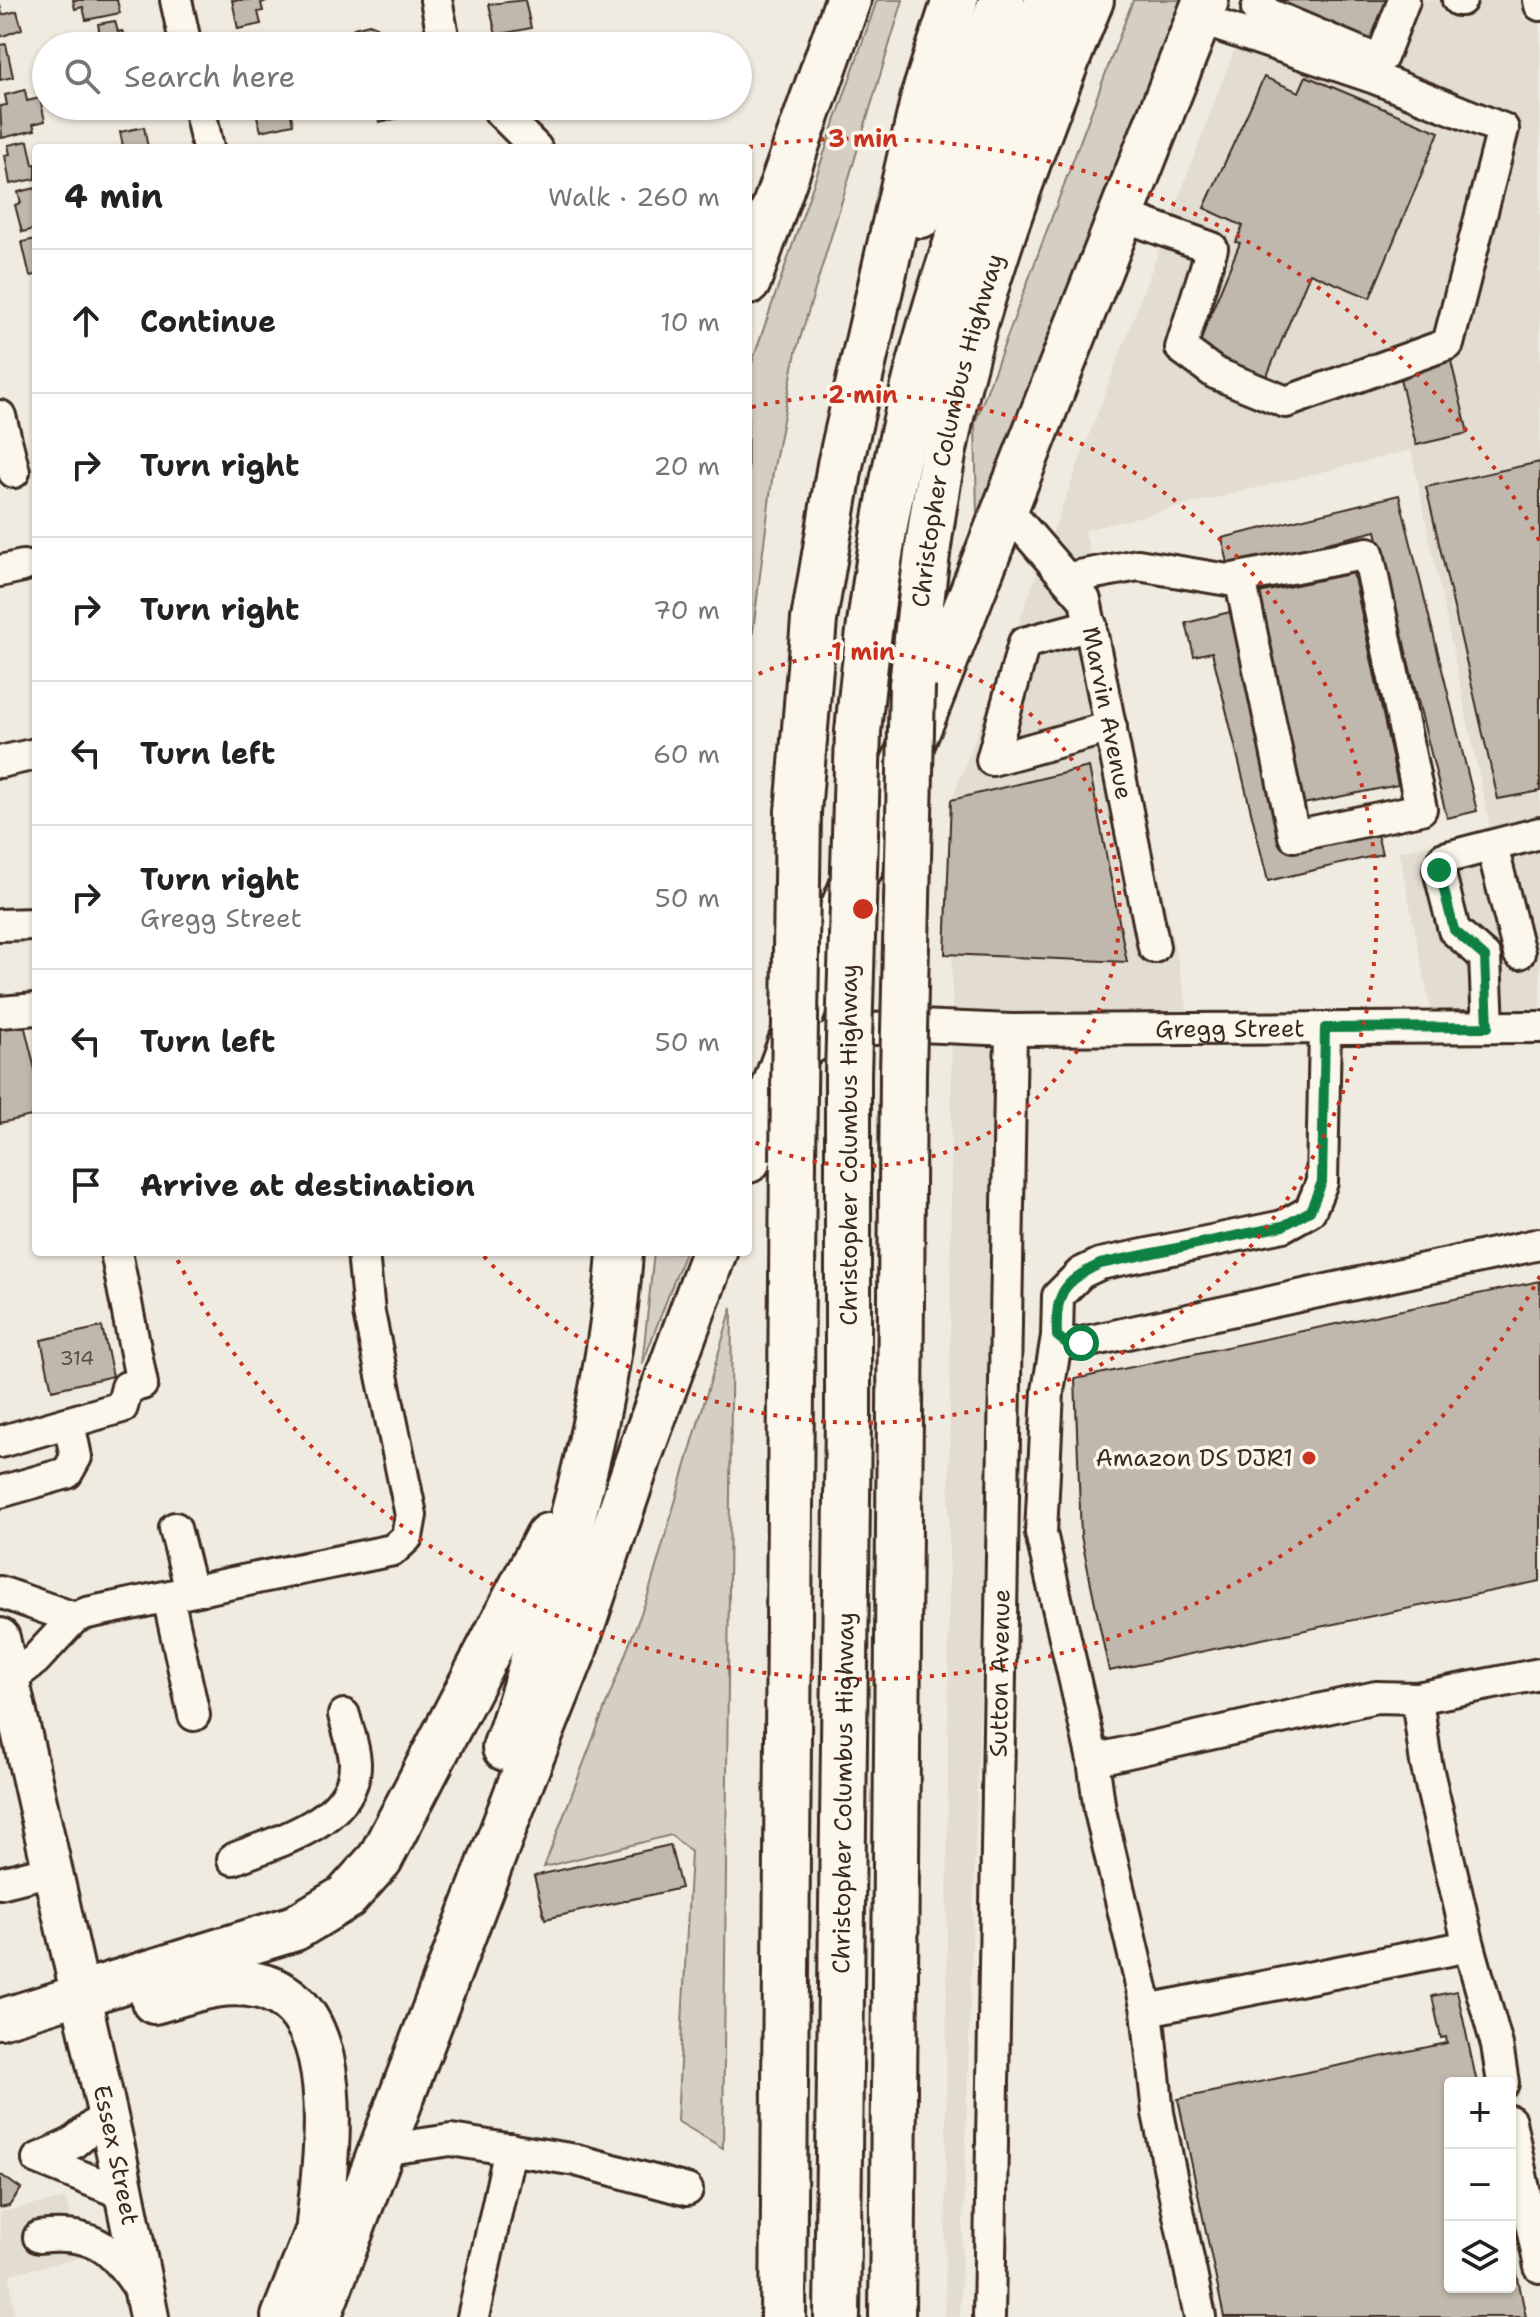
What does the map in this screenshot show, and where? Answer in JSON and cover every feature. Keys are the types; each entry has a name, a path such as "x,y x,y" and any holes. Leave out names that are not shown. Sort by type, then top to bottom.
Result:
{"highway":[{"path":"752,259 759,220 848,0"},
{"path":"783,2317 798,812 814,620 855,394 925,92 955,0"},
{"path":"855,394 1002,0"},
{"name":"Christopher Columbus Highway","path":"837,2317 848,1416 848,1074 858,732 875,577 924,348 972,201 1048,0"},
{"name":"Christopher Columbus Highway","path":"892,2317 903,1074 912,686 927,545 940,468 972,332 1020,184 1091,0"},
{"path":"752,1149 832,936 1203,10"},
{"path":"284,2317 520,1709 587,1460 602,1390 619,1256"},
{"path":"318,2317 573,1653 641,1451 713,1256"},
{"path":"848,1416 868,1496 879,1824 894,1971"},
{"path":"84,2007 295,1928 346,1897 380,1859 587,1460"},
{"path":"84,2007 215,1984 259,1987 285,1995 311,2028 324,2063 330,2118 319,2228"}],"main road":[{"name":"Essex Street","path":"0,1638 108,2113 147,2306"},
{"path":"0,2019 84,2007"}],"street":[{"path":"176,0 183,32"},
{"path":"436,0 442,32"},
{"path":"1261,0 1257,9 1375,59 1382,57 1404,0"},
{"path":"1121,215 1212,248 1181,348 1215,373 1286,402 1448,344 1503,129 1203,10"},
{"path":"202,120 207,144"},
{"path":"508,120 532,144"},
{"path":"0,416 14,472"},
{"name":"Marvin Avenue","path":"1005,507 1085,600 1154,947"},
{"path":"1068,578 1138,565 1228,580 1368,553 1421,809 1294,836 1240,578"},
{"path":"1091,625 1024,643 992,760 1111,727"},
{"path":"0,762 32,755"},
{"path":"1488,1027 1485,957 1454,930 1439,870 1444,858 1540,833"},
{"path":"1485,957 1530,952 1492,846"},
{"path":"0,899 18,924"},
{"name":"Gregg Street","path":"832,936 843,972 866,1005 919,1026"},
{"path":"0,1012 32,1009"},
{"name":"Gregg Street","path":"772,1093 810,1049 843,1031 919,1026 1011,1030 1540,1027"},
{"path":"1200,2317 1158,2113 1147,2010 1100,1811 1093,1760 1041,1533 1048,1391 1057,1336 1058,1296 1081,1273 1100,1264 1283,1226 1310,1211 1322,1182 1325,1028"},
{"name":"Sutton Avenue","path":"989,2317 1011,1030"},
{"path":"1057,1336 1066,1343 1081,1343 1540,1244"},
{"path":"0,1442 122,1407 127,1387 142,1384 117,1256"},
{"path":"0,1592 74,1618 393,1550 407,1537 411,1515 406,1477 369,1313 363,1256"},
{"path":"0,1492 67,1473 76,1457 69,1423"},
{"path":"175,1528 179,1594 194,1715"},
{"path":"9,1680 35,1660 74,1618"},
{"path":"1093,1760 1376,1697 1417,1698 1540,1674"},
{"path":"1417,1698 1426,1763 1469,1946 1497,2045 1502,2077"},
{"path":"233,1859 296,1834 329,1814 347,1792 355,1765 344,1715"},
{"path":"0,1883 52,1870"},
{"path":"1147,2010 1469,1946"},
{"path":"108,2113 73,2143 38,2159 112,2189 126,2200"},
{"path":"381,2150 451,2140 576,2160 687,2190"},
{"path":"473,2317 510,2149"},
{"path":"1516,2149 1540,2267"},
{"path":"39,2237 66,2233 87,2237 110,2251 147,2306"}],"shaded area":[{"path":"877,0 903,0 796,352 773,472 752,638 752,362"},
{"path":"1133,0 1184,0 977,515 975,423"},
{"path":"1253,0 1540,0 1540,1036 1435,1031 1399,851 1491,832 1411,450 1085,530 1191,1023 1002,1019 960,2317 945,2317 953,797"},
{"path":"654,1256 683,1256 642,1365"},
{"path":"732,1307 723,2148 677,2121 691,1852 671,1835 544,1867 648,1595"},
{"path":"66,2198 79,2258 10,2274 14,2317 0,2317 0,2212"}],"building":[{"path":"73,0 117,0 120,13 86,20 83,7 75,9"},
{"path":"232,0 269,0 261,3 263,11 258,12 261,24 238,29"},
{"path":"525,0 531,28 495,32 489,4"},
{"path":"1279,0 1389,0 1369,45 1277,5"},
{"path":"0,5 2,15 17,11 22,29 0,37"},
{"path":"115,21 118,32 99,32 98,24"},
{"path":"369,24 377,27 378,32 349,32"},
{"path":"6,44 13,77 0,80 0,45"},
{"path":"1306,76 1439,132 1370,298 1310,273 1264,383 1194,354 1240,243 1236,242 1243,226 1204,208 1264,77 1299,92"},
{"path":"25,90 27,101 32,100 32,120 45,121 33,124 35,130 2,138 0,106 7,105 5,95"},
{"path":"258,120 292,120 293,124 261,131"},
{"path":"144,127 147,144 123,144 120,132"},
{"path":"28,141 32,180 10,184 5,155 10,154 8,145"},
{"path":"32,189 32,230 22,232 15,205 21,203 18,192"},
{"path":"32,240 32,276 30,276 22,242"},
{"path":"1450,357 1468,433 1416,445 1398,370"},
{"path":"1540,462 1540,791 1498,799 1426,487"},
{"path":"1399,495 1477,811 1447,818 1376,531 1229,567 1222,538"},
{"path":"1353,573 1398,785 1293,806 1249,595"},
{"path":"1234,611 1291,846 1375,826 1382,854 1268,881 1212,652 1194,656 1186,623"},
{"path":"1089,767 1127,962 945,954 951,800"},
{"path":"24,1024 32,1057 32,1116 0,1123 0,1029"},
{"name":"Amazon DS DJR1","path":"1540,1281 1540,1581 1109,1671 1081,1536 1075,1379"},
{"path":"102,1327 113,1376 52,1390 41,1340"},
{"path":"670,1845 681,1888 545,1919 534,1876"},
{"path":"1457,1991 1476,2077 1444,2077 1444,2293 1516,2293 1516,2269 1526,2317 1224,2317 1178,2099 1447,2043 1446,2037 1441,2038 1432,1996"},
{"path":"0,2174 21,2189 9,2206 0,2208"}],"place":[{"name":"Amazon DS DJR1","path":"1309,1458"}],"route":[{"path":"1081,1343 1066,1343 1057,1336 1056,1321 1058,1296 1081,1273 1100,1264 1283,1226 1310,1211 1319,1196 1322,1182 1325,1028 1488,1027 1485,957 1454,930 1439,870"}]}
